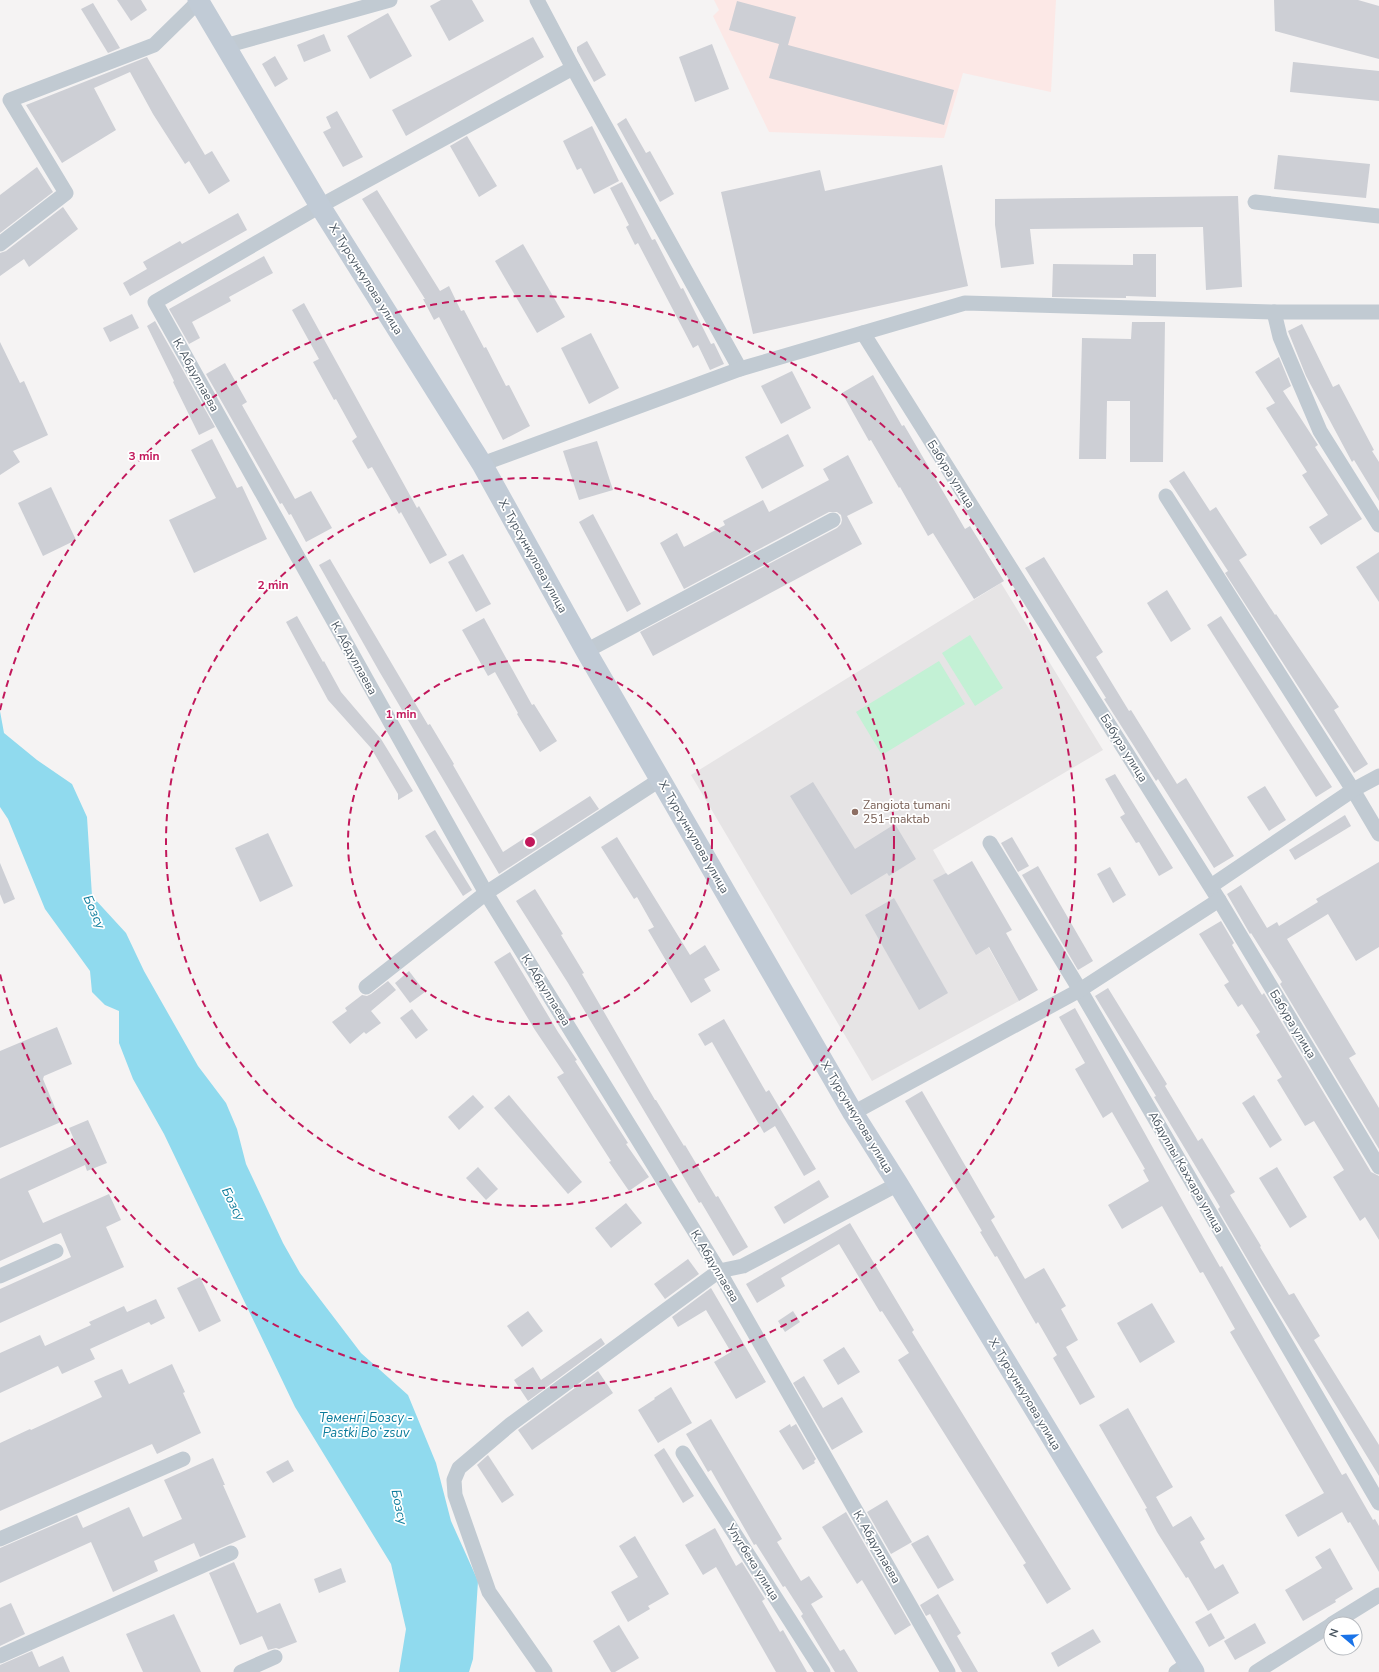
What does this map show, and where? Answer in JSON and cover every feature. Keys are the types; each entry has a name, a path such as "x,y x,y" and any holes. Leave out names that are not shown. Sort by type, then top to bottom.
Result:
{"street":[{"path":"225,46 390,0"},
{"path":"537,0 573,68 740,369"},
{"path":"0,244 66,193 10,100 154,45 199,1"},
{"name":"Х. Турсункулова улица","path":"199,1 320,206 482,464 586,651 853,1113 898,1184 1186,1669"},
{"path":"320,206 573,68"},
{"path":"1255,202 1379,216"},
{"name":"К. Абдуллаева","path":"320,206 155,302 486,893 719,1271 948,1672"},
{"path":"482,464 740,369 965,303 1274,312 1379,312"},
{"path":"1274,312 1280,337 1320,431 1379,525"},
{"name":"Бабура улица","path":"863,332 1211,886 1379,1167"},
{"path":"1166,496 1353,790 1379,834"},
{"path":"586,651 833,520"},
{"path":"1211,886 1353,790 1379,776"},
{"path":"366,987 486,893 661,779"},
{"name":"Абдуллы Каххара улица","path":"990,843 1080,990 1379,1503"},
{"path":"853,1113 1080,990 1219,900"},
{"path":"545,1672 489,1592 455,1495 454,1480 459,1468 511,1424 719,1271 743,1266 898,1184"},
{"path":"0,1276 56,1251"},
{"name":"Улугбека улица","path":"683,1453 823,1672"},
{"path":"0,1539 183,1459"},
{"path":"0,1656 231,1552"},
{"path":"1345,1616 1379,1594"},
{"path":"1256,1672 1323,1630"},
{"path":"241,1672 275,1657"}],"shaded area":[{"path":"714,0 1056,0 1051,92 963,73 944,138 769,132 713,16 719,10"},
{"name":"Zangiota tumani 251-maktab","path":"1001,583 1103,750 933,850 1019,1001 872,1081 691,775"}],"green space":[{"path":"970,635 1003,688 975,706 942,653"},
{"path":"939,661 965,704 882,755 856,712"}],"water":[{"name":"Төменгі Бозсу - Pastki Boʻzsuv","path":"0,711 4,733 37,760 72,784 87,817 92,896 126,933 144,971 198,1066 226,1103 237,1129 246,1164 283,1243 300,1273 361,1353 408,1395 436,1463 451,1521 478,1581 473,1659 469,1672 399,1672 406,1629 391,1564 295,1407 164,1134 133,1079 119,1043 119,1011 105,1005 92,992 90,971 45,909 8,819 0,807"}],"building":[{"path":"117,0 141,0 147,10 131,21"},
{"path":"441,0 472,0 484,21 449,41 430,6"},
{"path":"1274,0 1358,0 1379,6 1379,59 1275,31"},
{"path":"737,1 796,17 788,45 954,90 944,125 769,78 779,44 729,30"},
{"path":"93,3 120,48 108,53 81,9"},
{"path":"388,13 412,56 370,79 347,36"},
{"path":"324,34 331,51 304,62 297,45"},
{"path":"533,37 544,57 406,136 392,110"},
{"path":"587,41 606,75 594,82 577,51 577,47"},
{"path":"712,44 729,89 695,102 679,57"},
{"path":"275,56 288,79 275,87 262,64"},
{"path":"147,57 205,155 212,151 230,181 209,194 189,161 185,164 153,114 130,72 94,88 116,130 62,163 26,105"},
{"path":"1293,62 1379,71 1379,101 1290,92"},
{"path":"337,111 363,157 343,167 323,132 331,128 326,117"},
{"path":"626,118 646,153 650,151 674,194 660,202 617,124"},
{"path":"592,126 619,181 594,194 581,168 577,170 563,141"},
{"path":"467,136 497,186 479,197 450,146"},
{"path":"1278,155 1370,164 1366,198 1274,189"},
{"path":"942,165 968,286 753,334 721,192 820,170 825,191"},
{"path":"37,167 53,192 0,233 0,195"},
{"path":"622,182 652,240 655,239 681,289 683,288 711,344 714,343 724,364 710,370 698,345 693,348 638,243 635,245 626,227 629,225 610,188"},
{"path":"377,190 440,291 449,286 461,311 464,310 484,348 486,347 506,386 509,385 530,426 503,440 439,317 434,320 423,299 425,299 362,199"},
{"path":"1238,196 1242,287 1206,290 1203,227 1030,229 1034,264 1001,268 995,225 995,199"},
{"path":"63,207 78,229 29,267 24,259 0,276 0,253 6,251"},
{"path":"238,213 247,230 130,296 123,283 147,269 143,262 180,241 182,244"},
{"path":"523,244 565,317 537,333 495,261"},
{"path":"1133,254 1156,254 1156,297 1052,297 1053,264 1133,265"},
{"path":"264,256 273,273 229,297 231,301 192,322 200,338 189,344 169,309"},
{"path":"304,303 417,508 419,506 447,555 430,564 401,512 399,514 372,467 368,469 352,441 357,437 313,362 319,359 292,310"},
{"path":"132,314 139,328 110,342 103,328"},
{"path":"155,321 215,427 199,435 147,326"},
{"path":"1132,322 1165,322 1163,462 1130,462 1130,401 1107,401 1106,459 1079,459 1082,338 1131,339"},
{"path":"1302,324 1333,387 1339,384 1374,450 1372,451 1379,462 1379,501 1354,460 1352,462 1306,376 1288,331"},
{"path":"591,333 619,388 589,404 561,348"},
{"path":"0,342 20,383 24,381 48,435 13,451 20,462 0,475"},
{"path":"1279,357 1291,386 1283,391 1318,445 1315,447 1362,519 1321,545 1309,527 1328,515 1302,475 1307,472 1266,408 1275,403 1255,372"},
{"path":"225,363 247,402 242,405 295,499 311,491 332,528 306,542 291,514 289,515 282,503 280,504 206,374"},
{"path":"792,371 811,408 781,424 761,386"},
{"path":"873,375 902,426 904,425 965,529 970,526 1004,581 974,599 933,533 928,536 871,440 869,441 842,393"},
{"path":"788,434 804,466 762,489 745,457"},
{"path":"212,439 237,488 242,486 267,539 194,573 169,520 216,498 191,450"},
{"path":"597,441 613,490 579,500 563,451"},
{"path":"848,455 873,503 847,516 862,544 653,656 640,632 837,528 841,524 842,520 841,515 837,512 829,512 684,589 660,543 677,533 684,547 725,525 723,521 763,500 769,512 829,480 823,469"},
{"path":"1184,471 1210,511 1216,507 1247,555 1239,560 1339,707 1334,710 1368,764 1354,773 1225,573 1228,571 1169,481"},
{"path":"51,487 76,540 43,556 18,503"},
{"path":"593,514 641,604 627,612 579,522"},
{"path":"1379,552 1379,602 1356,567"},
{"path":"463,554 491,604 476,612 448,562"},
{"path":"1044,557 1103,652 1096,657 1129,711 1131,710 1177,784 1186,778 1234,856 1214,868 1158,779 1156,781 1104,699 1106,698 1025,568"},
{"path":"330,559 428,725 430,724 454,764 453,765 503,852 590,796 599,809 499,874 379,671 319,565"},
{"path":"1167,590 1191,629 1171,642 1147,603"},
{"path":"297,616 341,692 381,739 413,791 398,800 398,794 371,748 328,700 286,622"},
{"path":"1221,616 1332,787 1316,797 1207,625"},
{"path":"484,618 532,705 534,704 557,741 540,752 517,714 518,713 495,672 488,676 462,630"},
{"path":"1115,774 1173,868 1159,876 1139,842 1136,843 1120,817 1125,814 1105,779"},
{"path":"813,782 855,849 895,824 916,859 889,876 887,873 851,895 790,796"},
{"path":"1265,786 1286,820 1269,831 1247,797"},
{"path":"1345,815 1351,826 1295,860 1289,850"},
{"path":"435,830 472,890 463,896 425,836"},
{"path":"268,833 293,886 260,902 235,848"},
{"path":"617,837 690,955 705,945 720,970 704,979 711,991 691,1003 648,930 654,927 637,897 634,899 601,847"},
{"path":"1012,837 1029,866 1018,872 1001,843"},
{"path":"972,861 1012,930 1006,933 1038,990 1019,1001 989,947 976,955 933,880 946,873 948,875"},
{"path":"1379,862 1379,947 1356,961 1328,914 1287,939 1356,1054 1349,1058 1379,1108 1379,1149 1280,984 1282,982 1251,933 1250,934 1227,894 1241,885 1267,928 1277,922 1279,926 1318,902 1316,899"},
{"path":"0,863 15,899 4,904 0,894"},
{"path":"1038,866 1093,961 1078,970 1022,875"},
{"path":"1110,867 1126,895 1113,903 1097,874"},
{"path":"535,889 563,934 561,935 584,973 582,974 655,1100 684,1146 685,1145 716,1197 718,1196 748,1247 733,1256 701,1202 699,1203 568,983 516,901"},
{"path":"894,898 948,993 919,1010 865,915"},
{"path":"1221,921 1234,943 1232,945 1245,967 1262,995 1264,993 1371,1172 1379,1176 1379,1240 1365,1217 1360,1221 1333,1177 1344,1170 1314,1121 1305,1126 1277,1080 1282,1077 1256,1035 1260,1032 1242,1004 1238,1007 1224,985 1229,982 1199,934"},
{"path":"510,952 558,1032 577,1060 575,1061 628,1143 626,1144 649,1177 629,1191 609,1162 611,1161 557,1077 564,1073 535,1030 494,962"},
{"path":"409,971 425,992 410,1003 395,983"},
{"path":"388,981 396,990 371,1011 381,1023 366,1034 364,1032 350,1044 332,1022 347,1011 345,1008 362,995 367,996 371,994"},
{"path":"1108,988 1167,1084 1165,1086 1198,1141 1202,1138 1235,1192 1230,1195 1289,1295 1294,1293 1320,1336 1314,1340 1379,1445 1379,1476 1263,1286 1218,1209 1220,1207 1154,1097 1156,1096 1095,996"},
{"path":"1075,1008 1220,1267 1222,1266 1342,1475 1346,1473 1373,1520 1375,1519 1379,1526 1379,1572 1350,1522 1348,1523 1342,1512 1298,1537 1285,1515 1324,1493 1230,1332 1235,1329 1203,1272 1200,1273 1162,1206 1122,1229 1108,1205 1149,1181 1143,1170 1145,1169 1112,1112 1103,1118 1075,1069 1085,1063 1059,1017"},
{"path":"412,1009 428,1030 416,1039 400,1018"},
{"path":"724,1019 766,1092 769,1090 816,1169 804,1176 775,1126 764,1133 712,1042 705,1046 698,1034"},
{"path":"57,1027 72,1064 44,1076 43,1079 61,1122 0,1148 0,1051"},
{"path":"922,1091 995,1217 991,1220 1025,1279 1044,1268 1066,1306 1061,1309 1078,1340 1066,1347 1095,1397 1080,1405 1053,1358 1057,1355 1038,1322 1036,1324 997,1256 995,1257 980,1232 982,1231 905,1101"},
{"path":"473,1095 484,1107 459,1130 448,1117"},
{"path":"509,1095 582,1182 568,1194 494,1108"},
{"path":"1254,1095 1282,1140 1270,1148 1242,1103"},
{"path":"88,1120 107,1163 87,1171 85,1165 28,1191 43,1223 109,1194 121,1220 106,1227 124,1267 0,1323 0,1289 71,1257 61,1233 0,1261 0,1179 76,1144 69,1128"},
{"path":"478,1167 498,1189 486,1200 466,1178"},
{"path":"1277,1167 1307,1217 1290,1228 1259,1178"},
{"path":"819,1180 829,1197 784,1224 774,1207"},
{"path":"626,1203 642,1223 611,1248 595,1228"},
{"path":"850,1223 914,1330 912,1332 1071,1589 1047,1604 1023,1565 1026,1563 898,1360 909,1353 882,1311 880,1312 839,1244 781,1278 785,1286 757,1303 746,1284"},
{"path":"688,1259 699,1274 665,1299 654,1284"},
{"path":"200,1277 221,1321 199,1332 177,1288"},
{"path":"711,1288 766,1382 736,1399 714,1362 731,1352 706,1310 678,1327 672,1317"},
{"path":"156,1299 165,1318 151,1325 149,1322 90,1349 95,1359 62,1374 58,1366 0,1393 0,1353 40,1335 45,1346 91,1325 89,1322 124,1306 127,1312"},
{"path":"1152,1303 1175,1342 1140,1363 1117,1323"},
{"path":"528,1311 543,1331 522,1347 507,1326"},
{"path":"793,1311 800,1322 785,1332 778,1321"},
{"path":"601,1338 605,1344 528,1401 514,1380 533,1367 541,1380"},
{"path":"844,1347 860,1372 838,1385 823,1360"},
{"path":"172,1364 201,1433 157,1454 152,1444 0,1511 0,1443 102,1397 94,1381 122,1369 129,1384"},
{"path":"598,1371 613,1393 532,1450 518,1430"},
{"path":"804,1376 823,1408 842,1397 863,1432 832,1450 793,1383"},
{"path":"671,1387 692,1423 658,1443 638,1410"},
{"path":"1128,1408 1173,1487 1156,1497 1173,1527 1191,1516 1205,1539 1200,1542 1215,1569 1223,1564 1239,1593 1208,1611 1188,1577 1186,1578 1157,1532 1145,1509 1147,1508 1099,1425"},
{"path":"711,1419 782,1539 777,1542 801,1581 809,1576 823,1597 811,1604 840,1651 844,1649 858,1672 835,1672 801,1616 803,1614 785,1586 783,1587 756,1544 754,1545 711,1470 708,1472 686,1434"},
{"path":"790,1424 791,1427 796,1424 816,1459 814,1461 815,1463 803,1470 779,1431"},
{"path":"664,1448 694,1496 683,1503 654,1455"},
{"path":"488,1455 514,1495 502,1503 477,1465"},
{"path":"213,1458 246,1537 200,1557 194,1543 154,1561 158,1571 113,1592 91,1542 0,1583 0,1548 77,1515 83,1528 129,1507 143,1537 182,1519 164,1480"},
{"path":"288,1460 294,1471 273,1483 266,1472"},
{"path":"887,1500 912,1542 891,1554 867,1512"},
{"path":"846,1512 911,1625 895,1635 862,1580 857,1584 822,1527"},
{"path":"715,1528 736,1566 742,1562 765,1599 762,1601 780,1632 783,1630 807,1672 776,1672 716,1567 703,1575 685,1545"},
{"path":"928,1535 954,1580 938,1589 911,1544"},
{"path":"635,1536 669,1594 648,1606 650,1609 628,1622 611,1592 638,1577 619,1546"},
{"path":"1330,1548 1353,1589 1335,1600 1336,1602 1303,1621 1285,1590 1322,1568 1315,1557"},
{"path":"234,1562 257,1613 280,1603 297,1642 279,1649 276,1648 268,1650 262,1636 240,1645 209,1573"},
{"path":"341,1568 346,1582 319,1593 314,1579"},
{"path":"938,1594 961,1633 957,1636 978,1672 962,1672 930,1614 926,1616 920,1605"},
{"path":"11,1603 25,1634 0,1646 0,1608"},
{"path":"1211,1613 1225,1638 1209,1647 1195,1622"},
{"path":"174,1614 201,1672 143,1672 126,1634"},
{"path":"1255,1623 1266,1643 1235,1660 1224,1641"},
{"path":"619,1625 639,1658 615,1672 611,1672 593,1641"},
{"path":"1093,1629 1101,1642 1058,1667 1051,1653"},
{"path":"32,1651 39,1667 63,1656 70,1672 0,1672 0,1665"}],"place":[{"name":"Zangiota tumani 251-maktab","path":"855,812"}],"water label":[{"name":"Бозсу","path":"94,912"},
{"name":"Бозсу","path":"233,1204"},
{"name":"Бозсу","path":"399,1507"}]}
